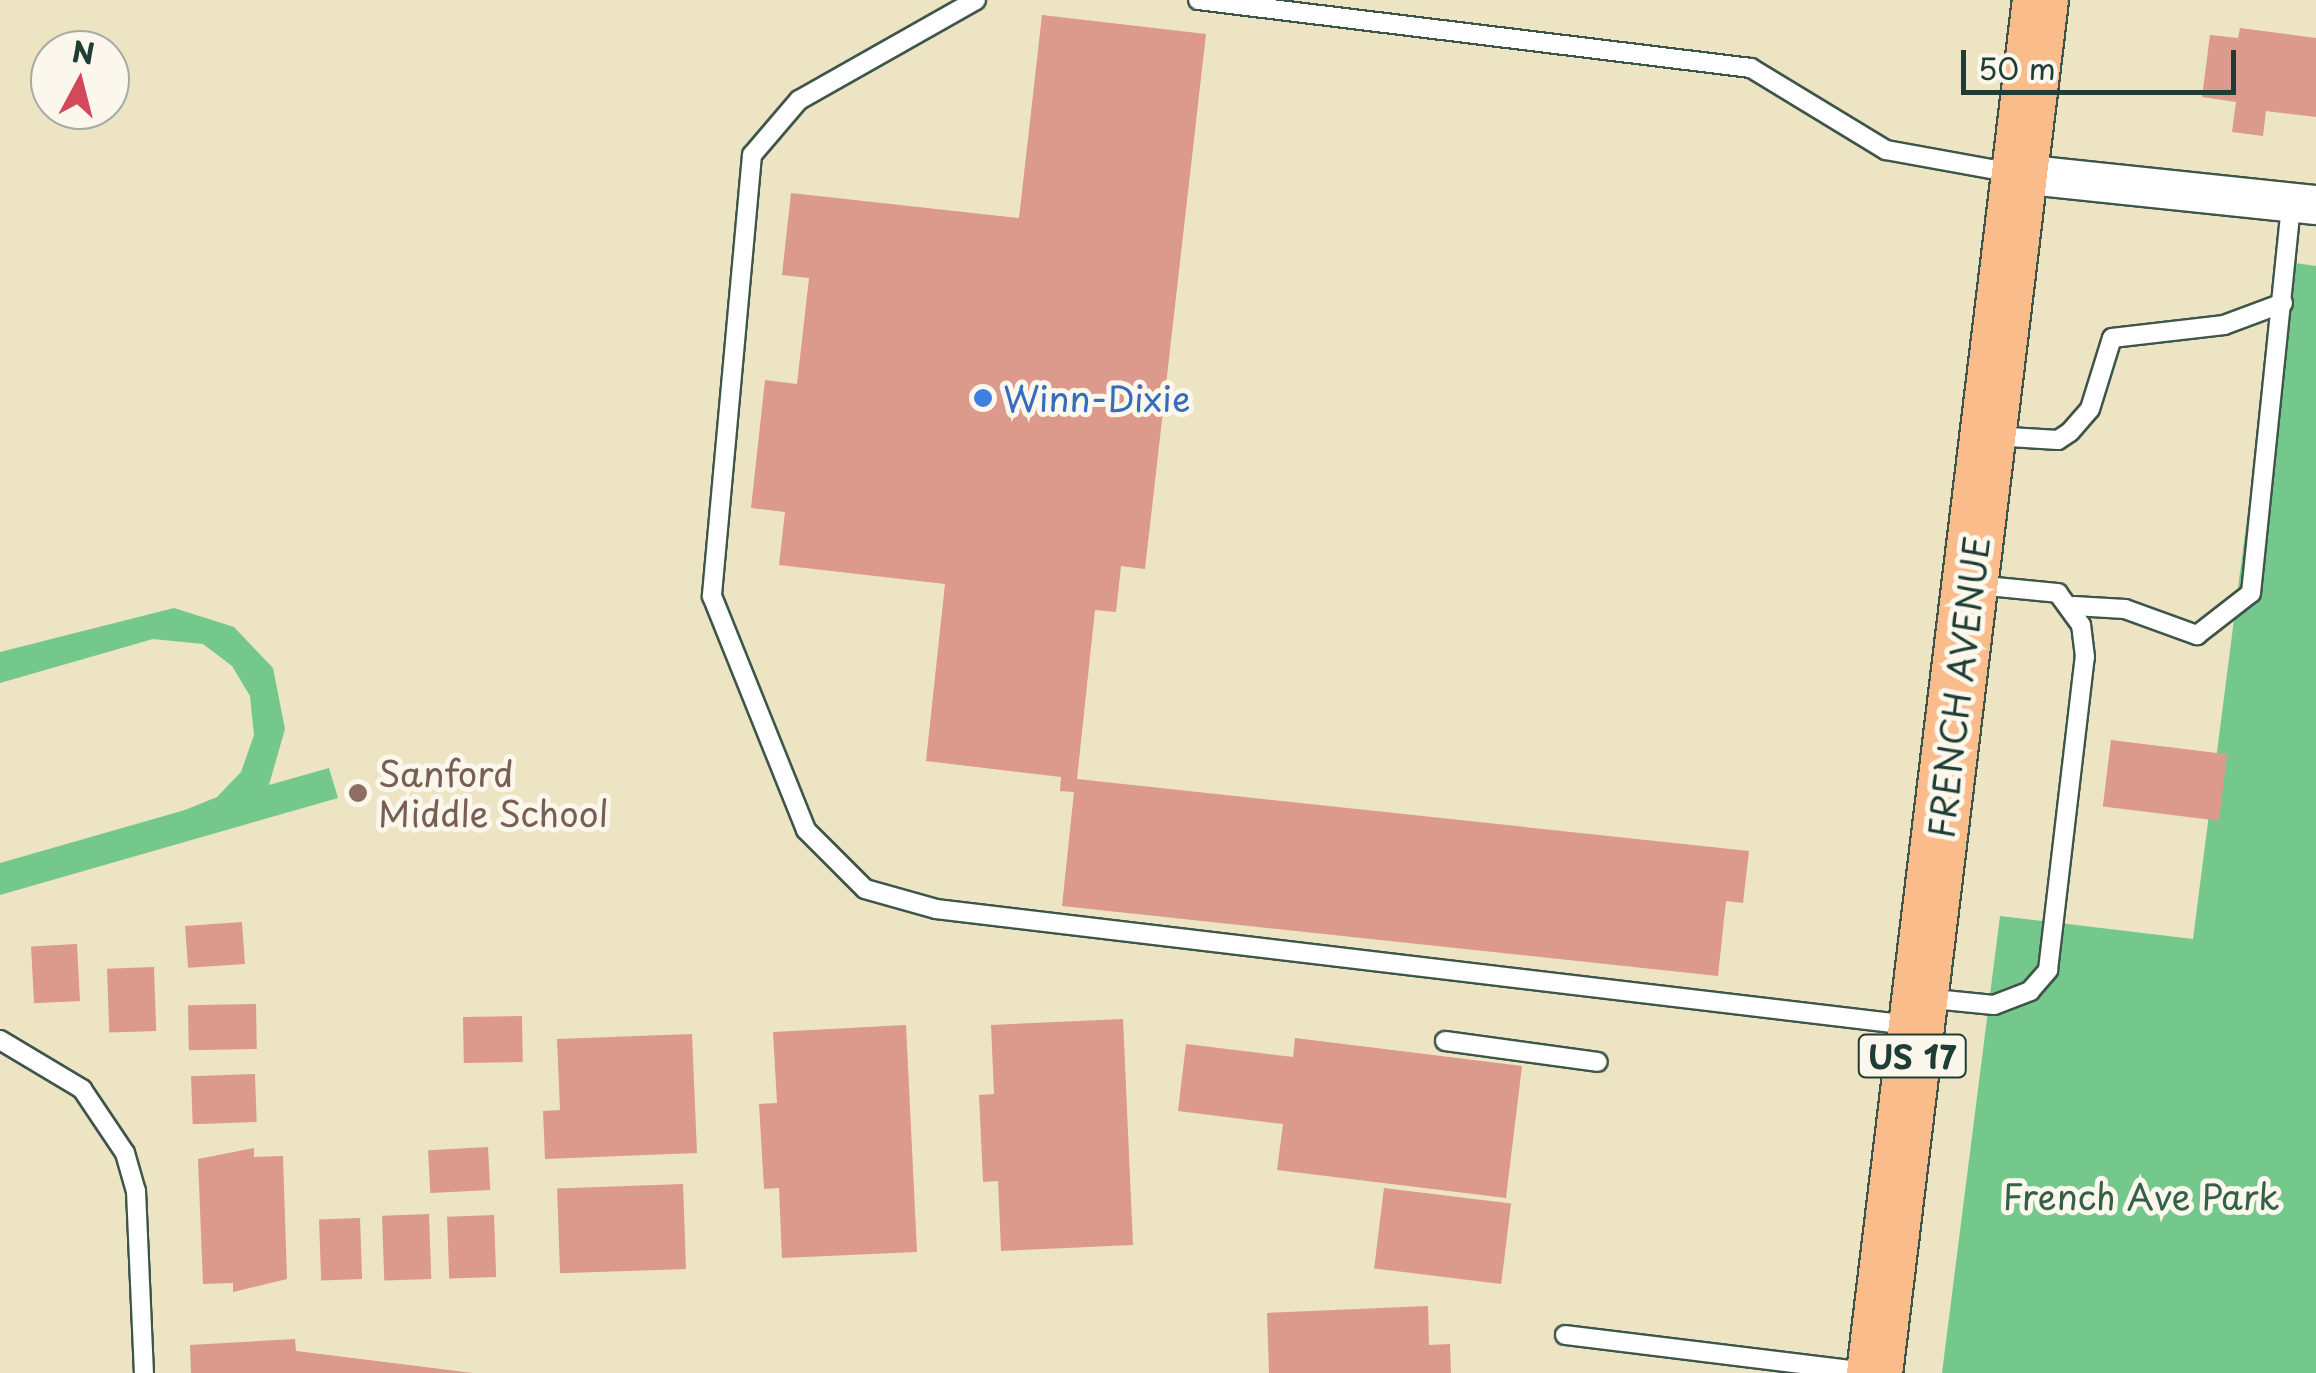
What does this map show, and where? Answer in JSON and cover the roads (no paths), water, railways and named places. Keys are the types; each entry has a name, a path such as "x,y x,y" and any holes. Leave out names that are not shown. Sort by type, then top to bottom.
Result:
{"main road":[{"name":"FRENCH AVENUE","path":"1874,1373 2040,0"}],"street":[{"path":"2020,174 2303,204"}],"lane":[{"path":"976,0 798,100 752,155 712,596 806,830 865,889 936,909 1918,1012 1994,1006 2030,991 2048,970 2085,657 2074,606"},
{"path":"1198,0 1751,68 1886,150 2020,174"},
{"path":"1970,584 2058,593 2074,606 2125,608 2197,634 2251,594 2283,303 2303,204"},
{"path":"1989,436 2058,440 2090,409 2112,338 2224,325 2283,303"},
{"path":"0,1040 82,1089 125,1153 144,1373"},
{"path":"1445,1040 1598,1062"},
{"path":"1565,1335 1874,1373"}],"place":[{"name":"Winn-Dixie","path":"983,398"},
{"name":"Sanford Middle School","path":"358,793"}],"park label":[{"name":"French Ave Park","path":"2141,1196"}]}
